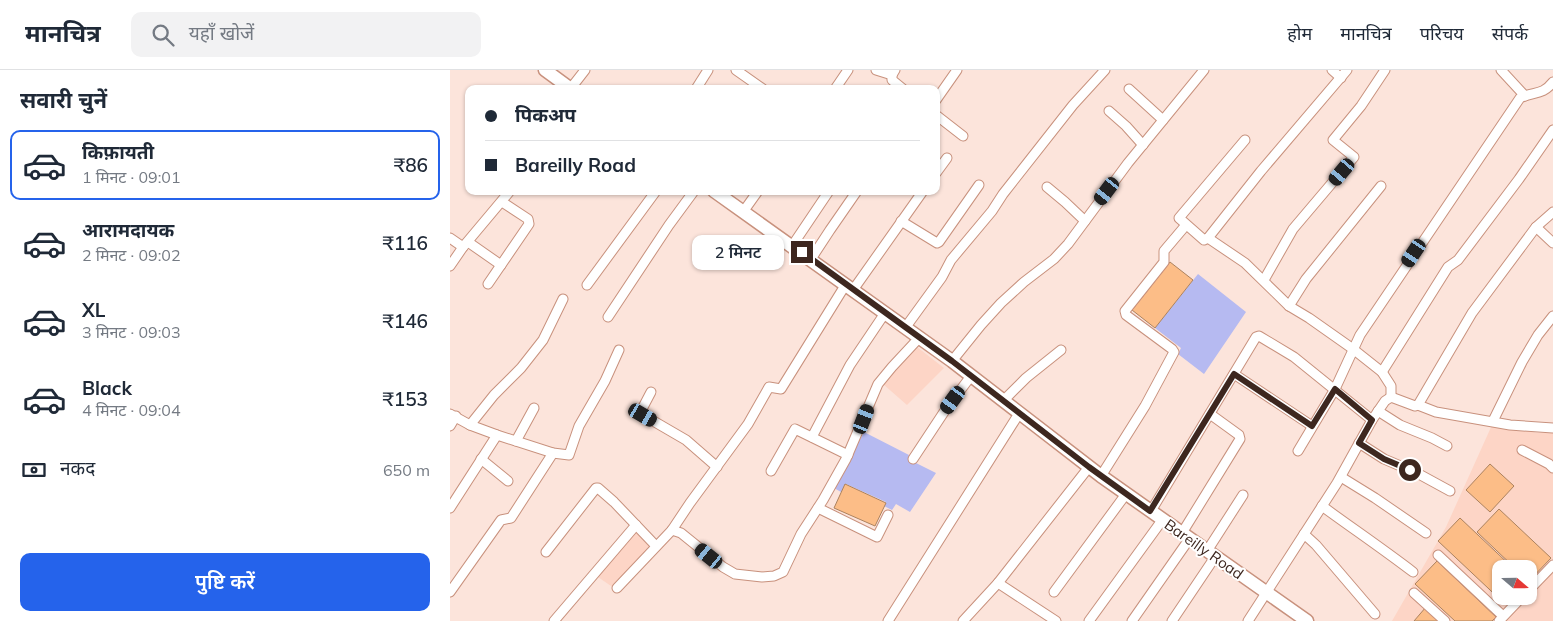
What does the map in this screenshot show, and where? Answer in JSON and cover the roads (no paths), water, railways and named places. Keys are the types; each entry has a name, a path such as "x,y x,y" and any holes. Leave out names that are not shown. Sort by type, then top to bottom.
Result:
{"highway":[{"path":"544,70 565,85"},
{"name":"Bareilly Road","path":"720,195 952,361 1101,476 1307,621"}],"street":[{"path":"574,85 585,70"},
{"path":"699,85 708,70"},
{"path":"736,70 757,85"},
{"path":"838,85 848,70"},
{"path":"876,70 894,73 892,80 898,85"},
{"path":"940,94 957,70"},
{"path":"905,328 942,277 951,260 992,211 1003,194 1073,105 1105,70"},
{"path":"952,361 981,325 1002,303 1024,282 1054,259 1068,244 1143,145 1204,70"},
{"path":"1332,70 1341,78"},
{"path":"1245,140 1180,217 1180,220 1204,240 1208,238 1260,170 1347,70"},
{"path":"1264,280 1293,229 1354,157 1333,140 1385,70"},
{"path":"1501,70 1525,96"},
{"path":"1298,451 1335,389 1360,335 1520,98 1540,93 1553,82"},
{"path":"1128,89 1163,120"},
{"path":"1109,111 1143,145"},
{"path":"940,118 963,136"},
{"path":"1382,372 1448,267 1458,260 1553,130"},
{"path":"940,168 947,158"},
{"path":"901,221 937,243 980,185"},
{"path":"1289,306 1306,279 1381,186"},
{"path":"1046,187 1084,221"},
{"path":"450,266 507,195"},
{"path":"587,286 653,195"},
{"path":"608,317 691,195"},
{"path":"743,212 755,195"},
{"path":"792,246 826,195"},
{"path":"811,259 854,195"},
{"path":"617,588 672,530 748,424 768,388 781,389 849,287 920,195"},
{"path":"488,284 529,224 528,219 502,202"},
{"path":"1418,405 1472,313 1536,227 1553,212"},
{"path":"1101,476 1145,406 1174,352 1126,315 1125,311 1164,262 1164,251 1186,225"},
{"path":"1536,227 1553,243"},
{"path":"450,238 501,265"},
{"path":"1208,238 1245,263 1289,306 1354,349 1382,372 1392,386 1390,397 1372,420 1341,477 1248,621"},
{"path":"470,425 494,395 521,368 543,340 564,299"},
{"path":"812,437 850,365 885,313"},
{"path":"1493,421 1522,362 1538,335 1553,316"},
{"path":"1150,511 1256,337 1259,336 1294,357 1372,420"},
{"path":"672,530 681,534 723,568 735,574 762,577 774,576 783,572 801,534 848,455 878,384 919,338"},
{"path":"450,426 453,415 470,425 497,435 553,453 569,455 579,426 605,382 619,350"},
{"path":"1004,400 1026,378 1061,350"},
{"path":"1234,374 1312,426"},
{"path":"913,459 970,376"},
{"path":"651,392 642,411 643,415 686,440 716,467"},
{"path":"1390,397 1436,412 1510,425 1553,428"},
{"path":"516,441 534,408"},
{"path":"1378,411 1400,425 1446,446"},
{"path":"888,621 1020,412"},
{"path":"1132,621 1186,536 1240,439 1239,435 1210,414"},
{"path":"771,472 795,429 848,455"},
{"path":"450,508 497,435"},
{"path":"1359,443 1389,462 1417,473 1450,491"},
{"path":"1522,450 1553,468"},
{"path":"450,592 501,520 511,518 553,453"},
{"path":"481,460 508,481"},
{"path":"963,621 998,583 1089,467"},
{"path":"1341,477 1426,533"},
{"path":"546,552 598,488 656,546"},
{"path":"1054,592 1126,494"},
{"path":"1172,621 1243,495"},
{"path":"1322,506 1413,572"},
{"path":"818,508 877,536 888,515"},
{"path":"1089,621 1163,519"},
{"path":"554,621 636,525"},
{"path":"1304,534 1316,545 1375,614"},
{"path":"1438,554 1501,619 1514,605"},
{"path":"1538,581 1553,565"},
{"path":"998,583 1056,621"},
{"path":"1414,593 1445,621"}]}
